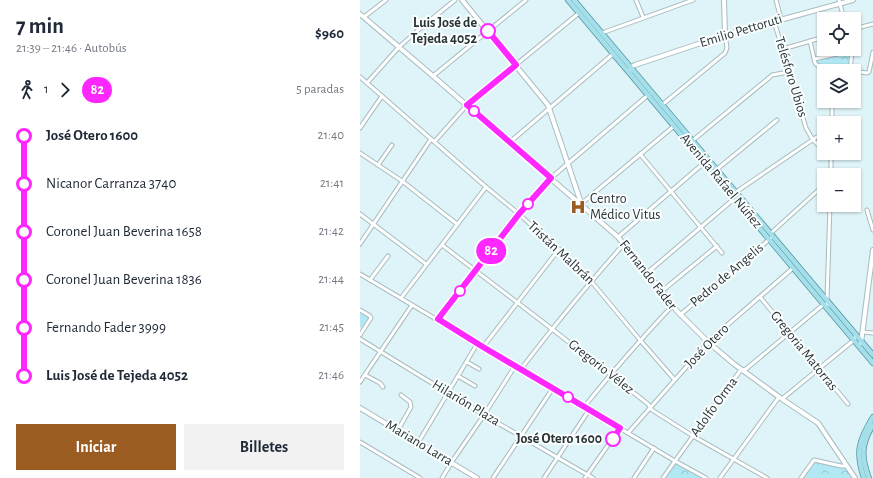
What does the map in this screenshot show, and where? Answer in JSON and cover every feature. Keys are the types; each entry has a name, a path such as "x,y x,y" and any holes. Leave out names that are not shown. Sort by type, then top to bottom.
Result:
{"main road":[{"path":"462,0 516,65 549,108 581,204"},
{"name":"Avenida Rafael Núñez","path":"568,0 613,54 654,96 736,192 873,363"},
{"name":"Avenida Rafael Núñez","path":"574,0 602,33 648,95 674,126 735,198 772,236 793,268 825,302 832,305 873,355"},
{"path":"724,0 725,35"},
{"name":"Emilio Pettoruti","path":"630,70 634,65 725,35 839,2 853,0"},
{"name":"Fernando Fader","path":"360,14 510,142 618,237 662,291 672,306 708,342 781,398 818,423 855,478"},
{"path":"861,348 873,250"},
{"path":"868,288 873,289"},
{"name":"Mariano Larra","path":"360,408 477,478"},
{"path":"867,477 859,458 859,446 863,434 873,418"},
{"path":"867,477 864,447 873,426"}],"street":[{"path":"364,17 386,0"},
{"path":"367,83 398,47 455,0"},
{"path":"433,76 526,0"},
{"path":"636,0 643,18"},
{"path":"602,33 692,0"},
{"name":"Telésforo Ubios","path":"776,0 781,19"},
{"path":"839,2 842,12"},
{"path":"435,141 467,105 579,13"},
{"name":"Telésforo Ubios","path":"774,21 804,122 813,140 817,144"},
{"path":"861,27 872,24 873,29"},
{"path":"662,105 724,53 727,48 725,35"},
{"path":"782,49 817,39"},
{"path":"810,41 815,64 817,65"},
{"path":"814,59 851,51 851,64"},
{"path":"861,72 869,72 873,52"},
{"path":"510,142 613,54"},
{"path":"692,141 770,77 776,74 789,72"},
{"name":"Tristán Malbrán","path":"360,77 559,249 591,280 674,379"},
{"path":"438,319 519,214 551,178 648,95 654,96"},
{"path":"360,128 382,96"},
{"path":"716,170 777,120"},
{"path":"581,204 674,126"},
{"path":"736,192 817,137"},
{"path":"360,244 432,139"},
{"path":"378,165 392,145"},
{"path":"360,153 402,181 457,224"},
{"path":"640,154 722,253"},
{"path":"618,237 705,162"},
{"path":"400,298 486,187"},
{"name":"Pedro de Angelis","path":"680,315 772,236 817,193"},
{"path":"647,273 735,198"},
{"path":"867,210 873,230"},
{"path":"825,302 830,212"},
{"path":"360,214 426,264"},
{"path":"521,369 591,280 624,244"},
{"name":"Gregorio Vélez","path":"442,245 610,374 648,404 652,410 693,436 767,478"},
{"path":"662,291 717,246"},
{"path":"483,347 559,249"},
{"path":"370,280 388,256"},
{"name":"José Otero","path":"628,432 708,342 793,268"},
{"path":"360,274 706,478"},
{"name":"Gregoria Matorras","path":"760,297 848,404"},
{"name":"Adolfo Orma","path":"663,478 740,372 825,302"},
{"path":"360,382 412,305"},
{"path":"584,407 610,374 672,306"},
{"path":"360,310 371,318 360,335"},
{"path":"720,478 781,398 854,340 856,336 855,332"},
{"path":"863,332 873,333"},
{"name":"Hilarión Plaza","path":"360,339 484,415 558,457 587,476 593,478"},
{"path":"418,442 477,344"},
{"path":"467,362 479,369"},
{"path":"442,478 515,366"},
{"path":"365,375 380,383 383,387"},
{"path":"458,376 475,386"},
{"path":"493,478 553,388"},
{"path":"398,430 411,406 410,402 401,395"},
{"path":"544,478 589,410"},
{"path":"587,476 620,428"},
{"path":"360,442 420,478"},
{"path":"634,478 654,448"},
{"path":"801,478 814,460 846,466"},
{"path":"867,477 873,475"}],"green space":[{"path":"832,56 850,56 850,64 819,64 815,60"},
{"path":"360,313 369,318 362,328 360,327"},
{"path":"815,460 846,466 855,478 802,478"},
{"path":"675,461 706,478 663,478"}],"bus line":[{"name":"82","path":"488,31 516,65 467,105 551,178 519,214 438,319 620,428 613,439"}],"place":[{"name":"Luis José de Tejeda 4052","path":"488,31"},
{"name":"Centro Médico Vitus","path":"578,207"},
{"name":"José Otero 1600","path":"613,439"}]}
